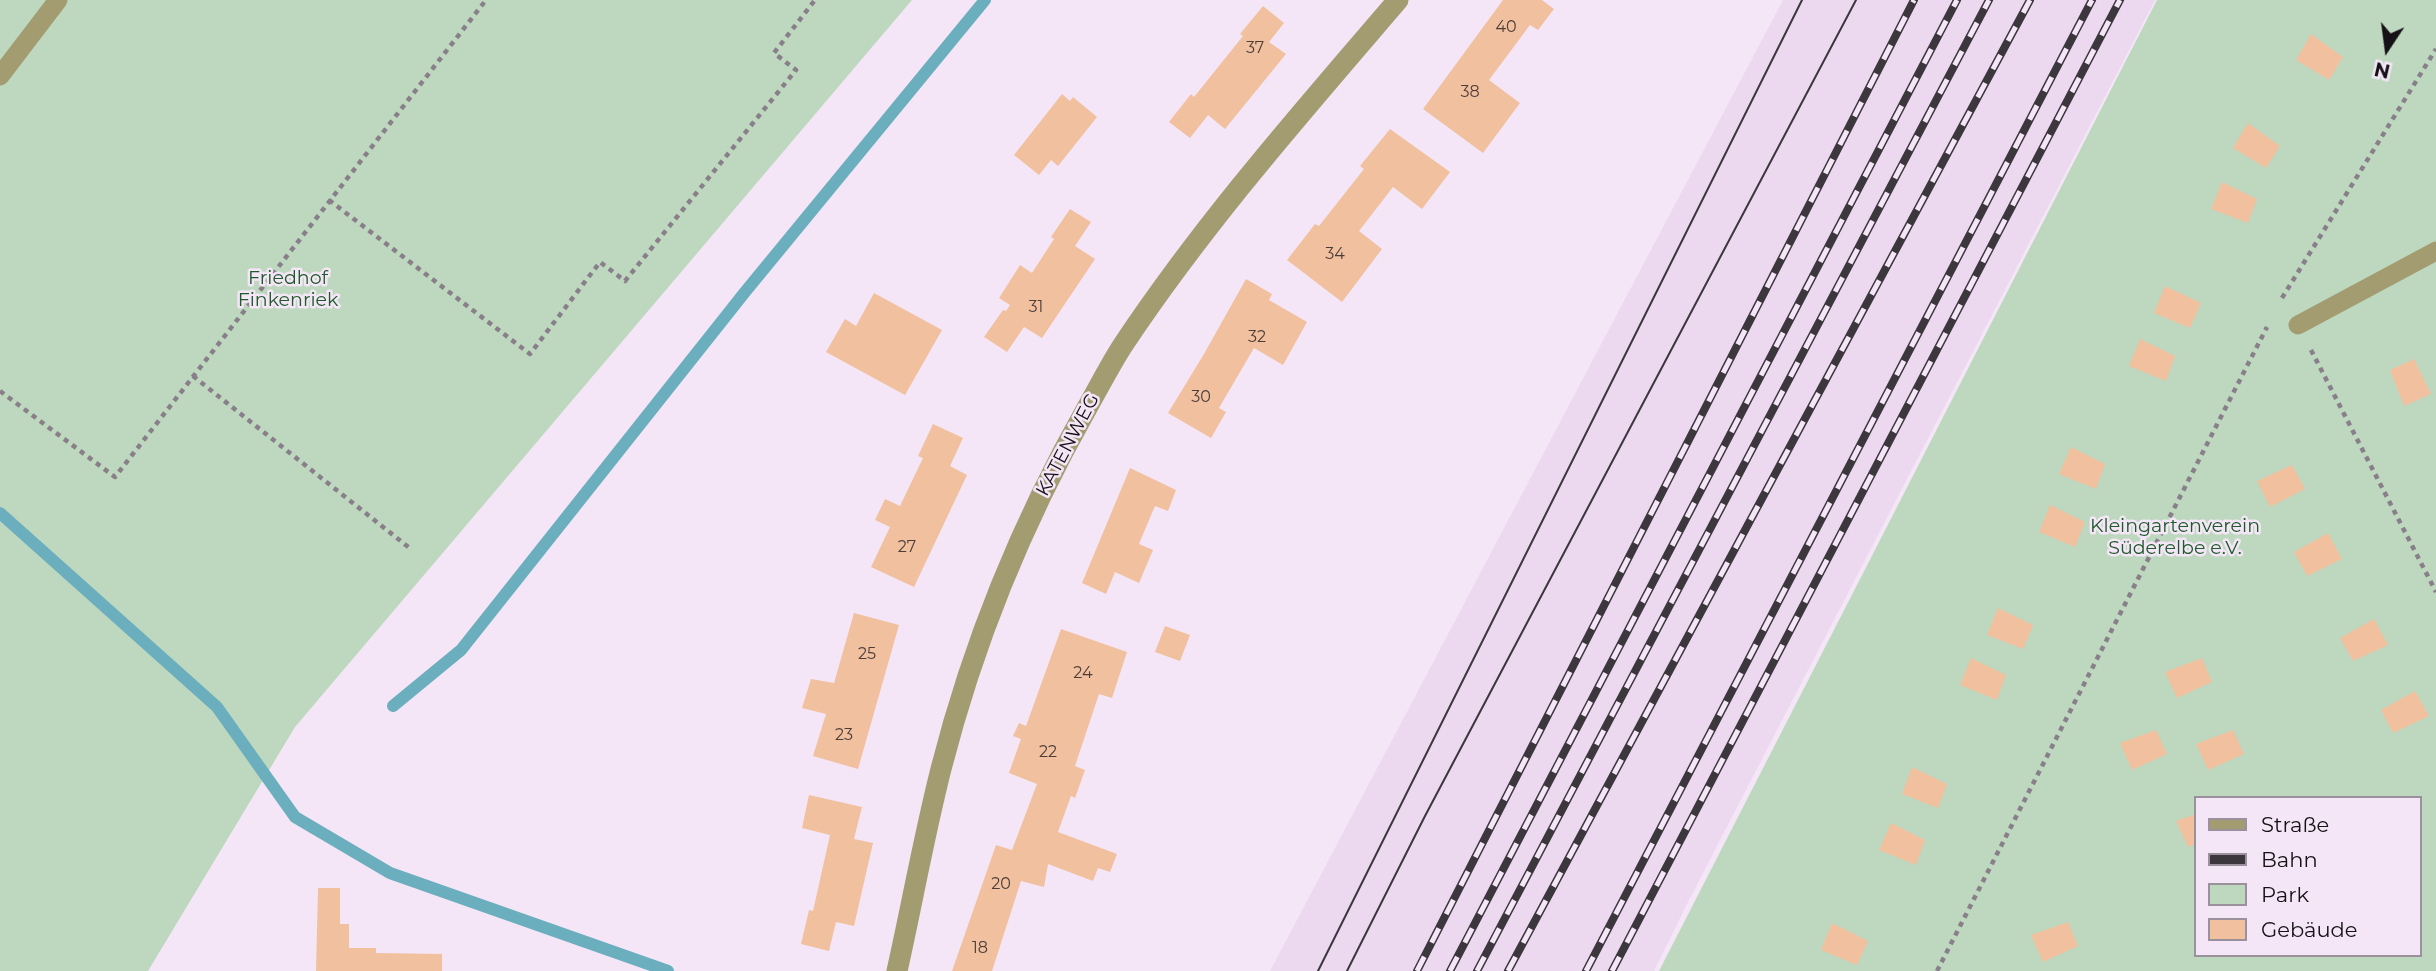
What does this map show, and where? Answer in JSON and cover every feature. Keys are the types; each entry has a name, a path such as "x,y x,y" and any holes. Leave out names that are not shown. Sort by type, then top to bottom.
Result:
{"street":[{"name":"KATENWEG","path":"897,971 941,769 965,686 1006,574 1048,480 1122,347 1182,260 1248,176 1398,0"}],"lane":[{"path":"0,75 58,0"},
{"path":"2298,325 2436,251"}],"path":[{"path":"0,391 115,477 486,0"},
{"path":"329,200 530,354 600,262 625,281 711,176 796,70 774,53 815,0"},
{"path":"2276,309 2436,49"},
{"path":"2283,297 2436,592"},
{"path":"1937,971 2270,321"},
{"path":"193,376 412,550"}],"shaded area":[{"path":"1783,0 2155,0 1654,971 1270,971"}],"green space":[{"name":"Friedhof Finkenriek","path":"0,0 912,0 295,727 148,971 0,971"},
{"name":"Kleingartenverein Süderelbe e.V.","path":"2157,0 2436,0 2436,971 1659,971"}],"building":[{"path":"1503,0 1542,0 1554,9 1538,30 1530,25 1489,80 1520,103 1483,153 1423,109"},
{"path":"1263,6 1284,23 1269,42 1286,54 1225,129 1208,115 1190,138 1169,122 1191,94 1194,97 1243,36 1240,34"},
{"path":"2311,34 2343,57 2329,80 2296,60"},
{"path":"1062,94 1070,101 1073,97 1097,117 1058,166 1051,160 1039,175 1014,155"},
{"path":"2248,123 2280,146 2266,168 2233,148"},
{"path":"1390,129 1450,172 1422,209 1393,187 1359,231 1382,249 1342,302 1287,260 1315,224 1319,226 1364,169 1360,166"},
{"path":"2222,182 2257,199 2248,223 2211,209"},
{"path":"1070,209 1091,222 1075,246 1095,259 1042,338 1024,327 1007,352 984,337 1003,310 1006,311 1010,305 999,298 1020,265 1032,273"},
{"path":"1246,279 1272,294 1269,300 1307,322 1283,365 1254,348 1219,408 1226,412 1211,438 1168,413"},
{"path":"2165,286 2201,303 2190,328 2154,313"},
{"path":"874,293 942,330 905,395 826,352 845,319 856,326"},
{"path":"2140,339 2175,356 2166,381 2129,366"},
{"path":"2414,359 2431,394 2404,406 2390,370"},
{"path":"933,424 963,438 950,466 967,475 914,587 871,567 890,527 875,520 885,499 900,506 923,458 918,456"},
{"path":"2071,447 2105,464 2096,489 2059,474"},
{"path":"2292,465 2305,489 2270,507 2257,481"},
{"path":"1130,468 1176,490 1168,511 1155,506 1139,544 1153,550 1139,583 1115,572 1106,594 1082,583"},
{"path":"2050,505 2085,522 2075,547 2039,532"},
{"path":"2328,533 2342,559 2307,576 2294,552"},
{"path":"1998,608 2033,625 2023,649 1987,635"},
{"path":"854,613 899,625 858,769 813,756 826,714 802,708 811,679 834,683"},
{"path":"2374,619 2388,645 2353,661 2340,638"},
{"path":"1165,626 1190,635 1180,661 1155,652"},
{"path":"1061,629 1127,652 1112,698 1099,694 1075,766 1085,770 1075,798 1071,796 1058,832 1117,854 1110,872 1098,868 1093,881 1048,864 1044,887 1021,881 992,971 952,971 996,845 1012,850 1037,784 1009,773 1021,739 1013,736 1019,723 1026,726"},
{"path":"1971,658 2006,675 1997,700 1960,685"},
{"path":"2202,658 2212,682 2177,698 2165,672"},
{"path":"2415,691 2429,716 2393,733 2381,710"},
{"path":"2156,730 2167,754 2132,770 2120,743"},
{"path":"2233,730 2244,754 2208,770 2196,744"},
{"path":"1912,767 1947,784 1938,808 1902,794"},
{"path":"809,795 862,807 854,839 873,843 854,926 836,922 829,951 801,944 809,910 813,911 830,835 802,828"},
{"path":"2194,815 2194,845 2188,847 2176,821"},
{"path":"1891,823 1925,840 1916,865 1879,850"},
{"path":"318,888 340,888 340,924 349,924 349,948 376,948 376,953 442,954 442,971 316,971"},
{"path":"2068,922 2078,946 2043,962 2031,935"},
{"path":"1832,923 1868,941 1857,965 1821,950"}],"waterway":[{"path":"393,706 461,650 745,292 985,0"},
{"path":"0,513 217,707 295,817 390,873 668,971"}],"tram line":[{"path":"1318,971 1802,0"},
{"path":"1347,971 1425,816 1856,0"}],"railway":[{"path":"1417,971 1914,0"},
{"path":"1450,971 1957,0"},
{"path":"1477,971 1989,0"},
{"path":"1508,971 2030,0"},
{"path":"1586,971 2092,0"},
{"path":"1612,971 2120,0"}]}
